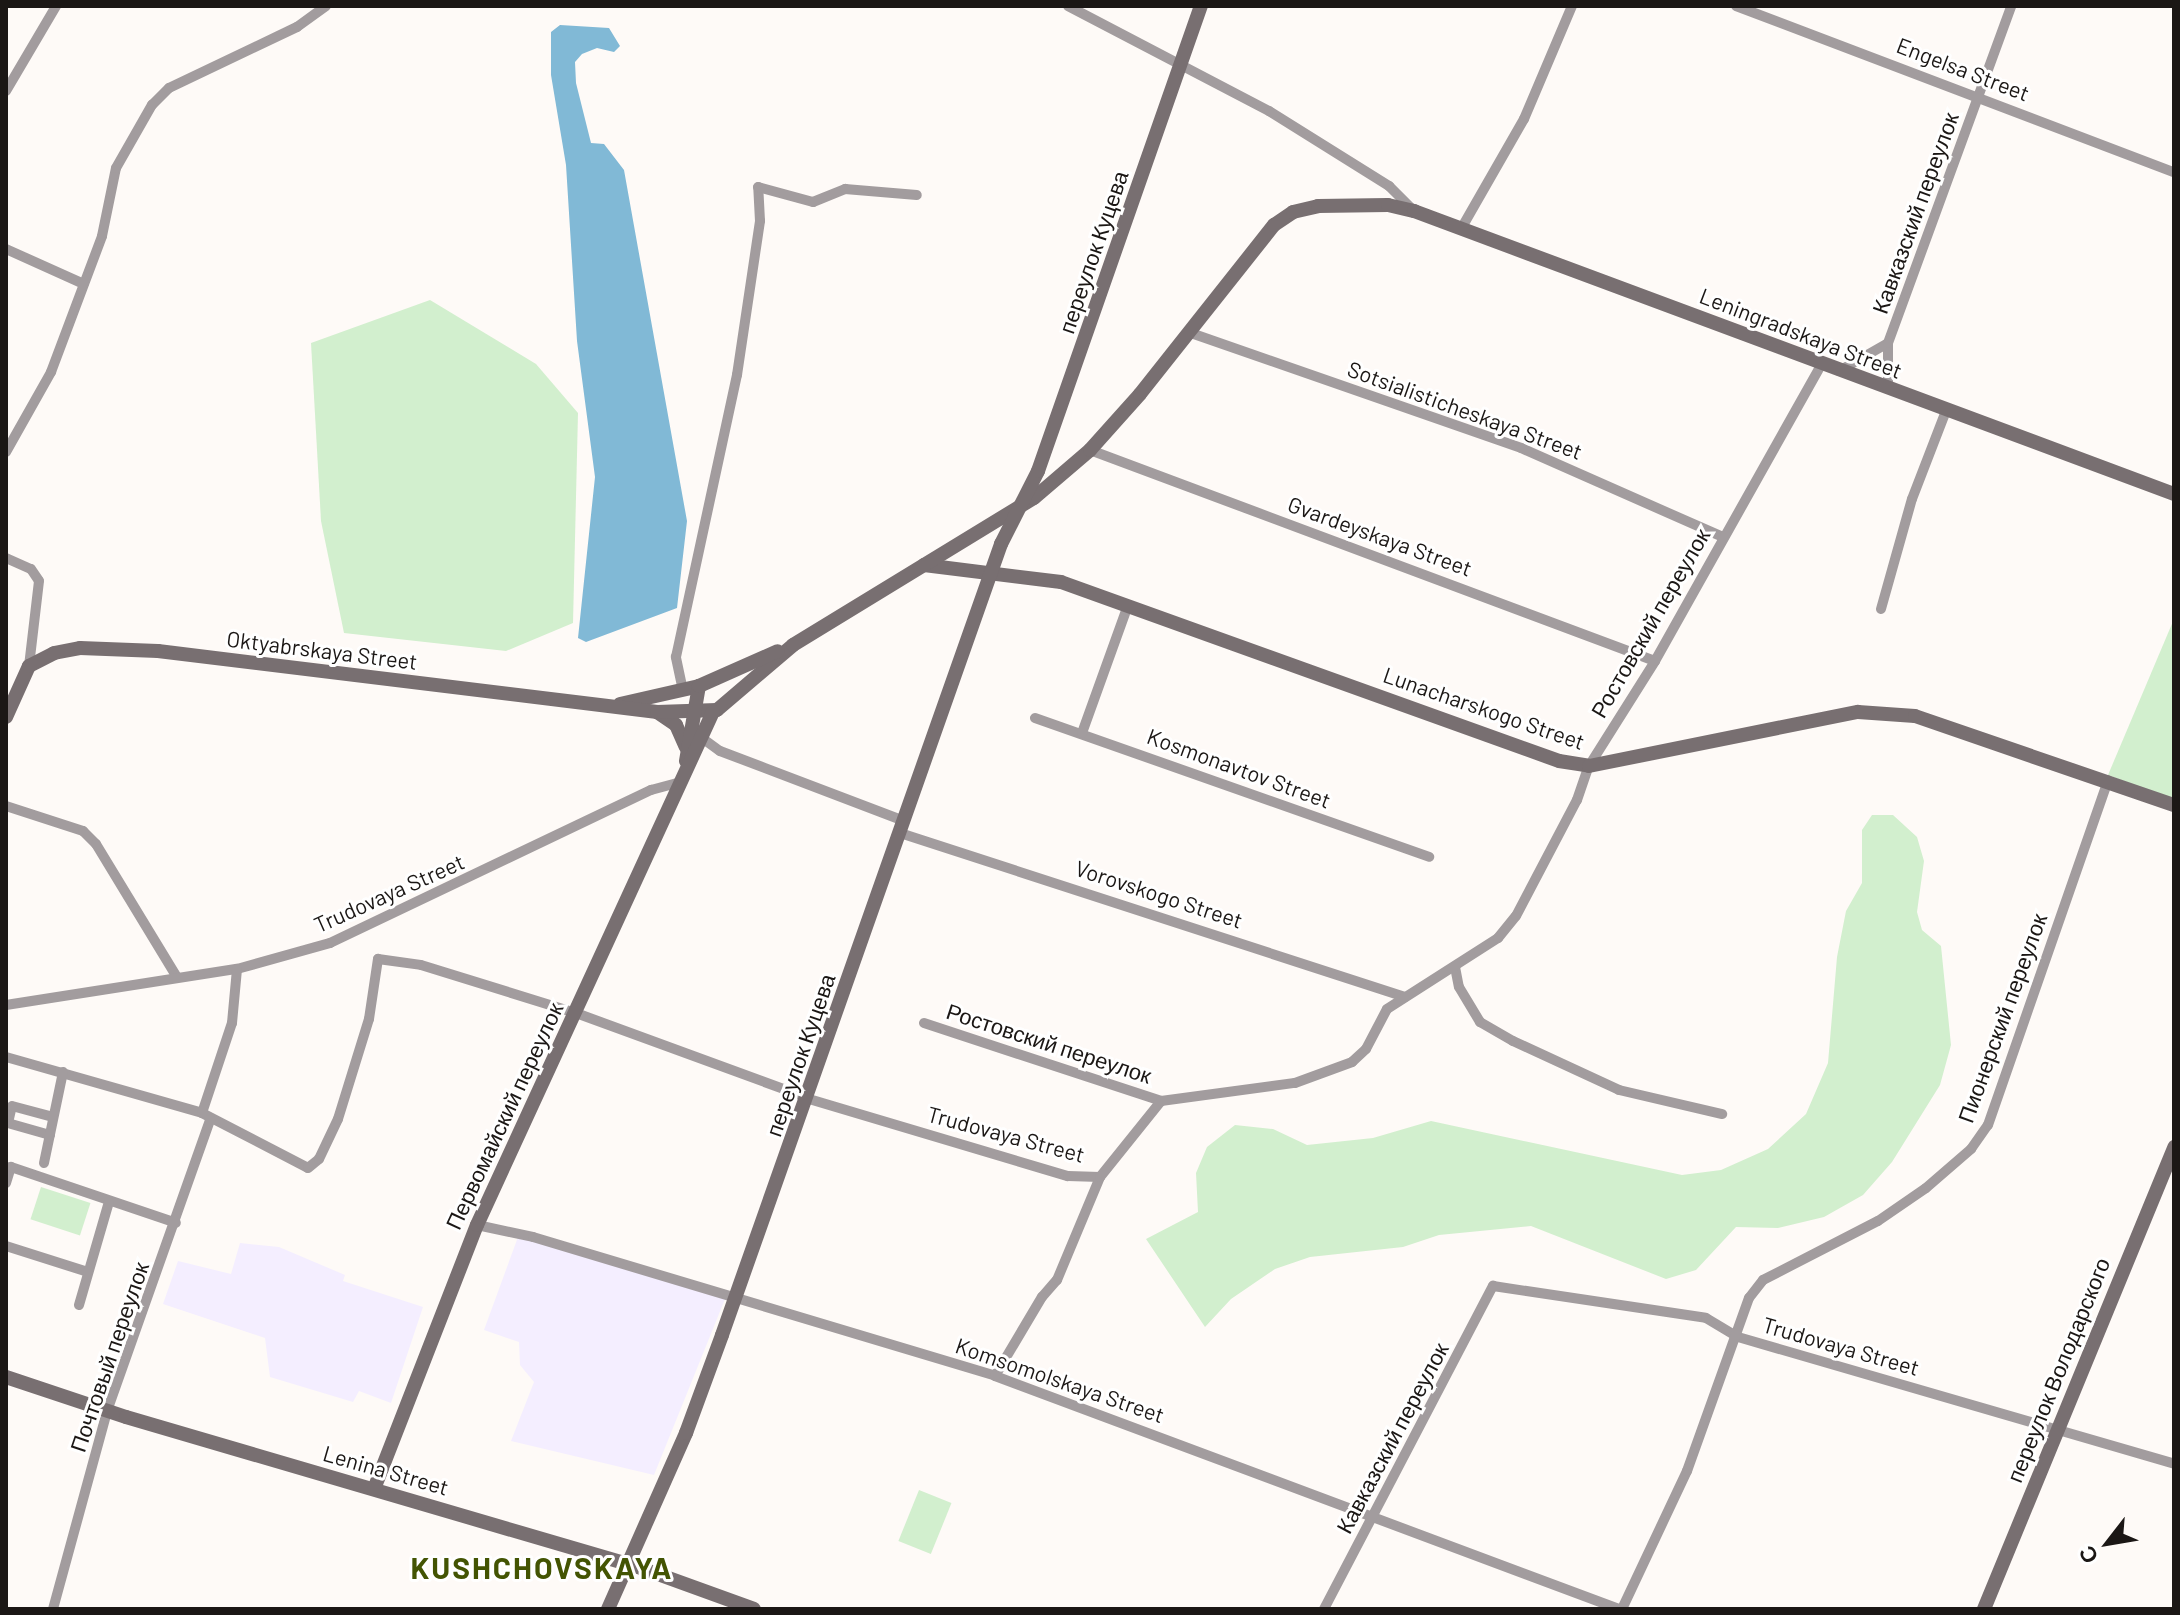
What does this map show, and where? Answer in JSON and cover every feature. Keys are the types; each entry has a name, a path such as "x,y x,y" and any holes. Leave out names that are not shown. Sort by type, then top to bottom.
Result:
{"street":[{"path":"6,91 56,6"},
{"path":"6,452 51,372 102,236 116,168 152,105 169,88 297,27 326,6"},
{"name":"Leningradskaya Street","path":"1068,6 1182,64 1351,160 1389,186 1414,211"},
{"name":"переулок Куцева","path":"608,1609 624,1564 686,1433 994,571 1018,509 1038,471 1201,6"},
{"path":"1461,229 1524,119 1572,6"},
{"name":"Engelsa Street","path":"1736,6 1978,95 2174,172"},
{"name":"Кавказский переулок","path":"1888,389 1888,343 2011,6"},
{"path":"682,686 677,649 737,375 760,221 758,187 813,202 845,189 917,195"},
{"name":"Leningradskaya Street","path":"1318,206 1388,205 1414,211 2174,494"},
{"name":"переулок Куцева","path":"1018,509 1090,450 1274,225 1293,212 1318,206"},
{"path":"6,249 84,284"},
{"name":"Sotsialisticheskaya Street","path":"1188,332 1521,448 1723,537"},
{"name":"Кавказский переулок","path":"1839,371 1888,343"},
{"name":"Ростовский переулок","path":"924,1023 1161,1101 1295,1083 1352,1062 1366,1049 1387,1009 1498,938 1516,916 1577,800 1589,766 1655,661 1821,365"},
{"path":"1881,609 1912,499 1946,411"},
{"name":"Gvardeyskaya Street","path":"1090,450 1655,661"},
{"name":"Первомайский переулок","path":"686,765 687,747 704,701 1018,509"},
{"path":"6,558 36,573 29,666 10,701 6,717"},
{"name":"Lunacharskogo Street","path":"923,565 994,571 1061,582 1559,761 1589,766 1858,712 1915,716 2174,805"},
{"path":"1082,733 1128,605"},
{"name":"Первомайский переулок","path":"704,701 793,645"},
{"name":"Oktyabrskaya Street","path":"29,666 63,650 112,648 657,712 704,701"},
{"name":"Oktyabrskaya Street","path":"612,707 682,686 704,701"},
{"name":"Первомайский переулок","path":"374,1489 477,1225 576,1013 677,783 702,738 704,701"},
{"path":"657,712 676,725 687,747"},
{"name":"Kosmonavtov Street","path":"1035,718 1429,857"},
{"name":"Vorovskogo Street","path":"702,738 720,751 902,827 1405,997"},
{"name":"Пионерский переулок","path":"1620,1609 1687,1471 1738,1337 1749,1298 1763,1280 1878,1221 1960,1158 1988,1125 2108,780"},
{"name":"Trudovaya Street","path":"6,1005 56,1001 177,977 237,969 330,943 651,790 677,783"},
{"path":"6,806 83,831 96,844 177,977"},
{"name":"Trudovaya Street","path":"206,1117 300,1167 314,1165 338,1119 365,1033 378,959 421,965 576,1013 805,1097 1068,1176 1100,1177"},
{"path":"1455,967 1459,987 1480,1022 1513,1041 1619,1090 1722,1114"},
{"name":"Почтовый переулок","path":"53,1609 107,1411 176,1223 232,1023 237,969"},
{"path":"6,1057 206,1117"},
{"path":"44,1163 63,1072"},
{"name":"Ростовский переулок","path":"995,1376 1042,1297 1057,1280 1100,1177 1161,1101"},
{"path":"50,1135 8,1123 12,1106 53,1117"},
{"name":"переулок Володарского","path":"1984,1609 2174,1147"},
{"path":"6,1183 11,1167 176,1223"},
{"path":"79,1305 109,1202"},
{"name":"Komsomolskaya Street","path":"477,1225 735,1297 995,1376 1374,1514 1620,1609"},
{"path":"6,1246 88,1272"},
{"name":"Кавказский переулок","path":"1324,1609 1493,1286"},
{"name":"Trudovaya Street","path":"1493,1286 1706,1318 1738,1337 2174,1464"},
{"name":"Lenina Street","path":"6,1377 107,1411 624,1564 754,1609"}],"shaded area":[{"path":"518,1237 725,1299 654,1475 511,1441 534,1382 520,1365 519,1342 484,1330"},
{"path":"240,1243 279,1247 345,1275 343,1281 423,1307 391,1403 359,1391 353,1402 270,1377 265,1338 163,1304 178,1261 231,1274"}],"green space":[{"path":"430,300 536,364 578,413 573,623 506,651 344,633 321,521 311,343"},
{"path":"2174,619 2174,800 2108,775"},
{"path":"1872,815 1893,815 1917,837 1924,861 1917,912 1922,930 1941,946 1951,1045 1940,1085 1892,1162 1863,1195 1824,1217 1778,1228 1736,1227 1696,1270 1666,1279 1531,1226 1439,1235 1403,1247 1310,1257 1275,1269 1231,1299 1205,1327 1146,1239 1198,1212 1196,1173 1207,1147 1235,1125 1273,1129 1307,1145 1373,1138 1431,1121 1682,1175 1721,1170 1768,1149 1806,1114 1828,1063 1837,957 1846,911 1862,883 1862,830"},
{"path":"41,1187 90,1203 80,1235 30,1219"},
{"path":"919,1490 951,1503 931,1554 898,1541"}],"water":[{"path":"560,25 609,28 620,46 614,52 597,48 582,54 575,62 576,83 591,143 604,144 624,170 687,521 677,608 586,642 578,638 595,477 577,341 566,165 551,75 551,32"}],"district":[{"name":"KUSHCHOVSKAYA","path":"542,1567"}]}
